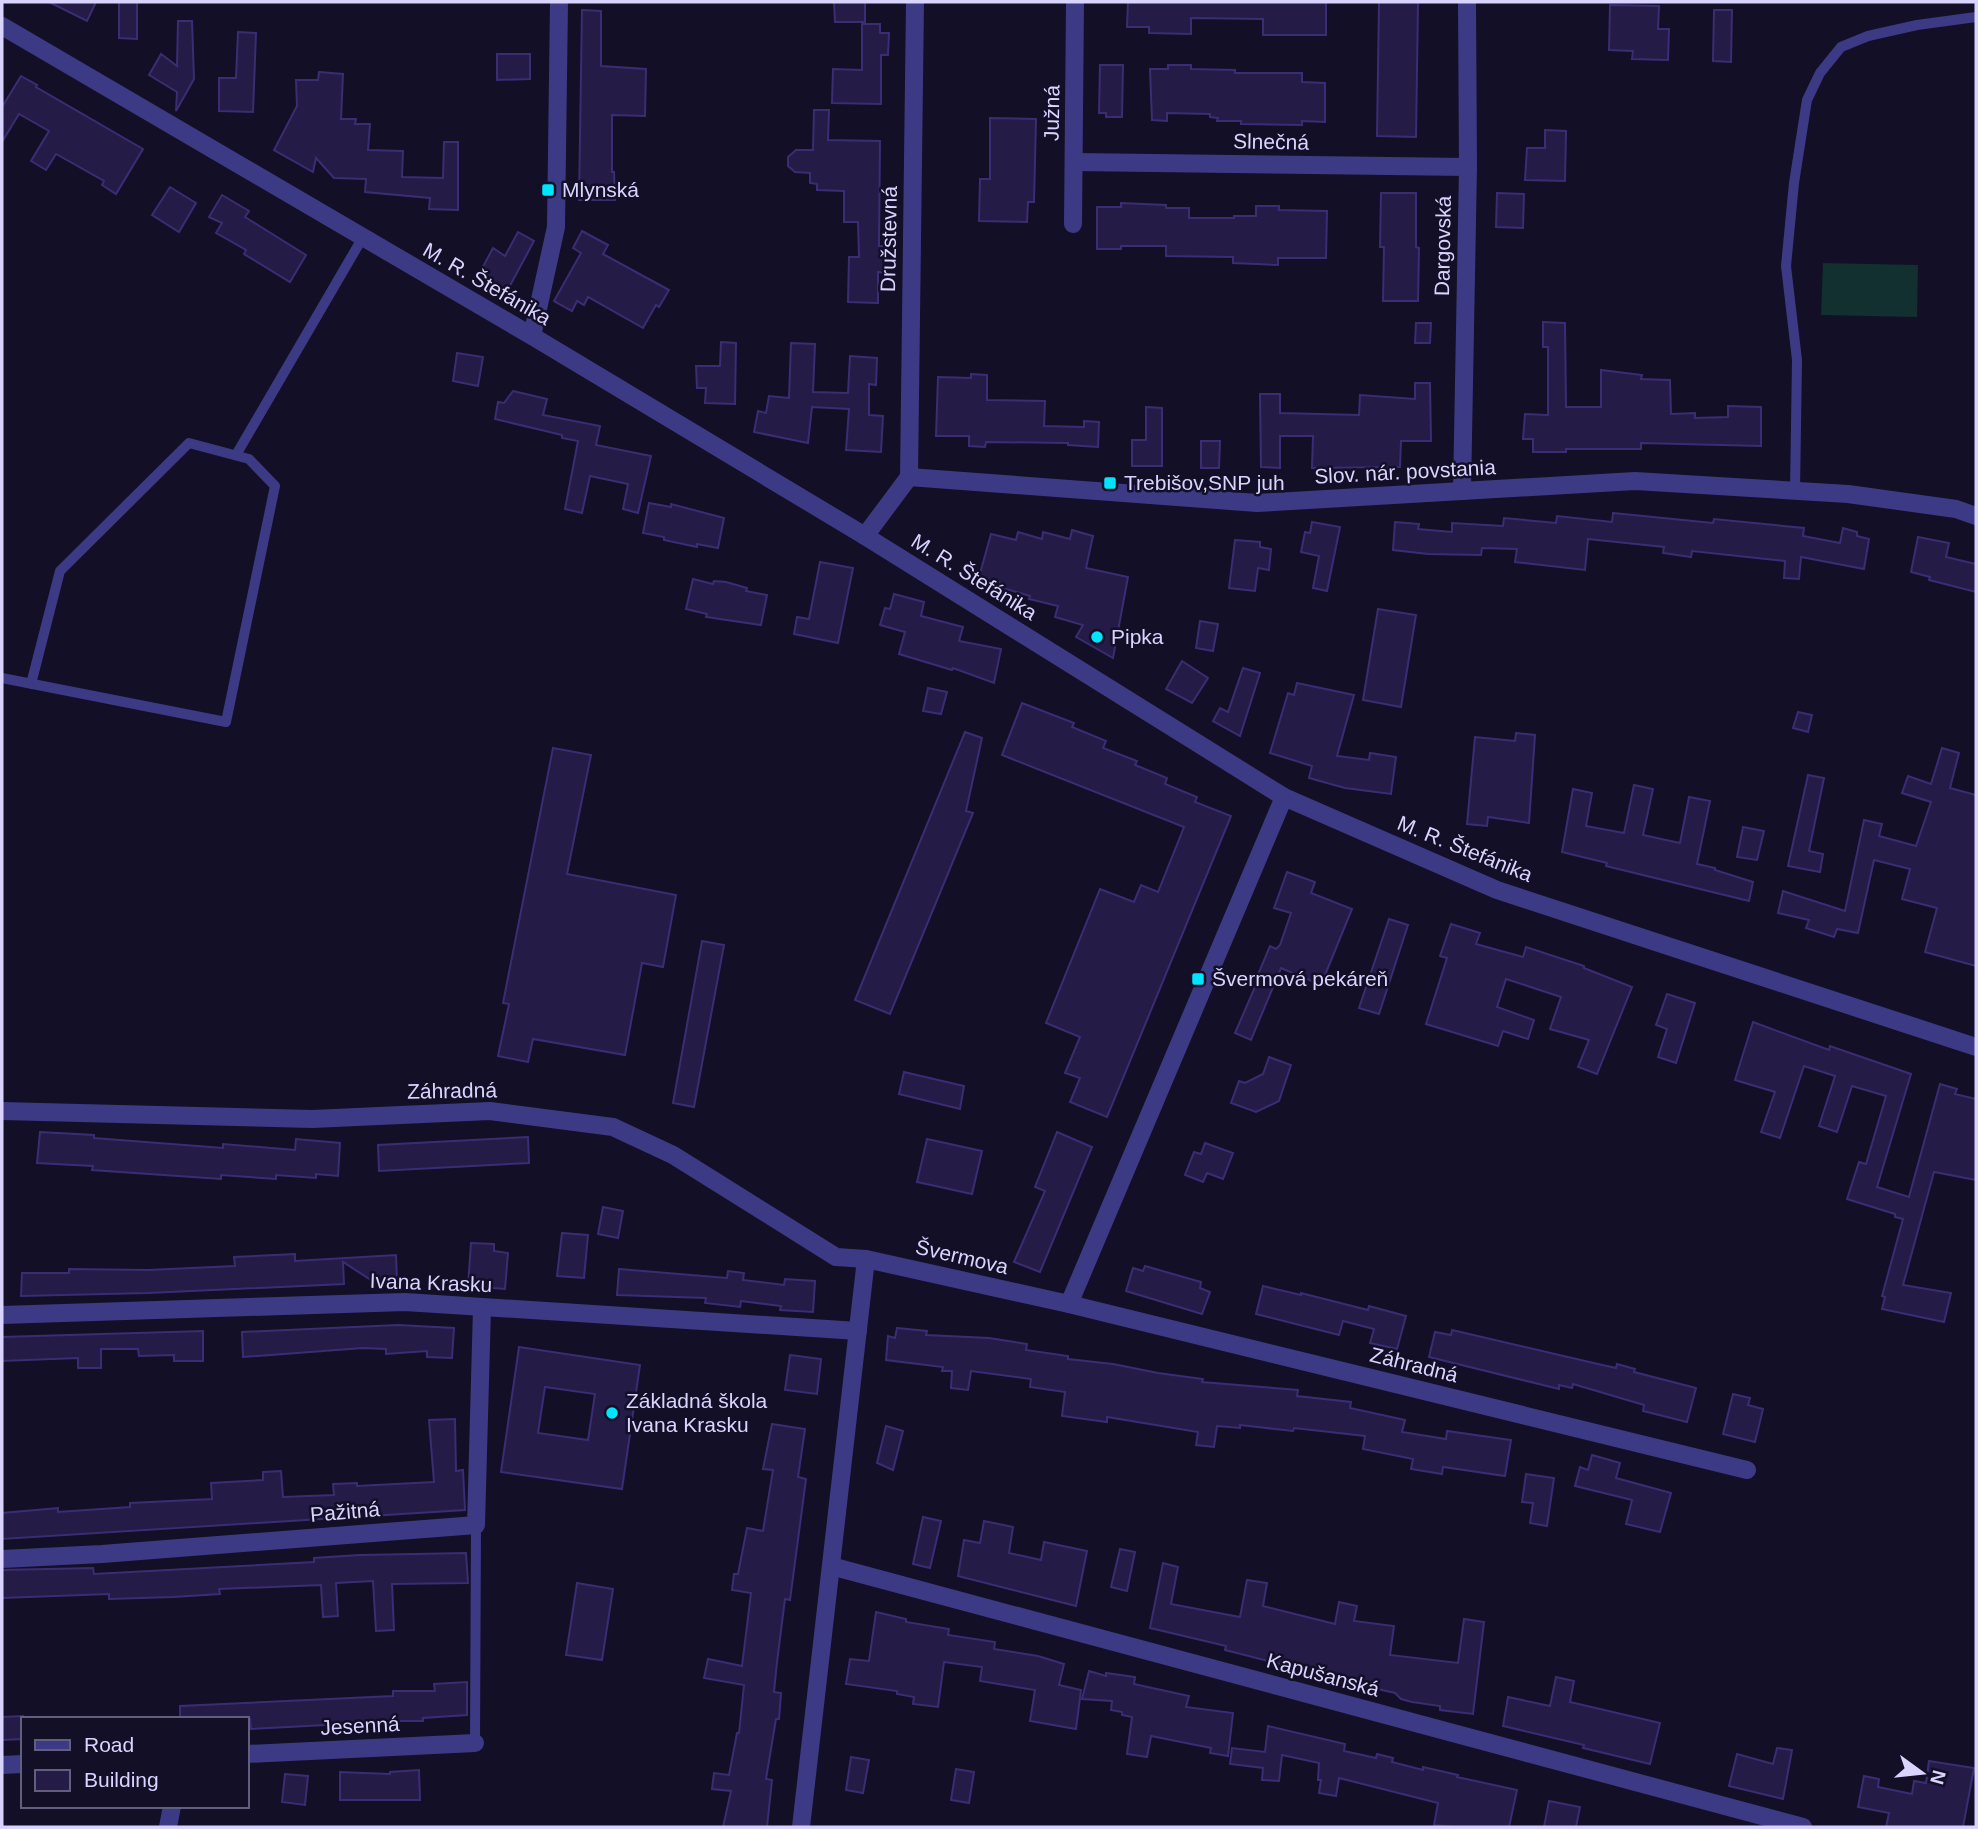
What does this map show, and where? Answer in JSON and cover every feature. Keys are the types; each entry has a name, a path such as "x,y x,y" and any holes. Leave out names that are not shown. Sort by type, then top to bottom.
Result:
{"street":[{"path":"532,336 556,227 559,2"},
{"name":"Družstevná","path":"909,477 915,2"},
{"name":"Južná","path":"1073,224 1075,2"},
{"name":"Dargovská","path":"1462,491 1468,167 1467,2"},
{"name":"M. R. Štefánika","path":"2,26 532,336 865,536 1284,797 1497,890 1976,1046"},
{"name":"Slnečná","path":"1074,162 1468,167"},
{"path":"865,536 909,477"},
{"name":"Slov. nár. povstania","path":"909,477 1256,503 1635,481 1848,494 1956,509 1976,516"},
{"path":"1069,1304 1284,797"},
{"name":"Záhradná","path":"2,1111 312,1119 491,1111 613,1127 673,1155 836,1256 866,1259"},
{"path":"801,1827 866,1259"},
{"name":"Švermova","path":"866,1259 1069,1304"},
{"name":"Ivana Krasku","path":"2,1315 405,1301 858,1331"},
{"name":"Záhradná","path":"1069,1304 1747,1470"},
{"path":"476,1525 482,1308"},
{"name":"Pažitná","path":"2,1559 102,1554 476,1525"},
{"name":"Kapušanská","path":"831,1566 1804,1827"},
{"name":"Jesenná","path":"248,1754 475,1743"},
{"path":"2,1765 21,1764"},
{"path":"168,1827 172,1808"}],"lane":[{"path":"1795,491 1797,360 1786,266 1794,183 1807,100 1820,72 1841,47 1868,36 1917,25 1976,17"},
{"path":"236,455 363,237"},
{"path":"2,678 32,684 226,722 275,486 249,459 189,443 60,571 32,684"},
{"path":"475,1743 476,1525"}],"green space":[{"path":"1823,263 1918,265 1917,317 1821,315"}],"building":[{"path":"49,2 96,2 87,21"},
{"path":"119,2 137,2 137,39 119,38"},
{"path":"834,2 865,2 865,22 835,22"},
{"path":"1128,2 1326,2 1326,35 1263,35 1263,19 1191,18 1191,34 1149,33 1149,27 1127,27"},
{"path":"1379,2 1418,2 1416,137 1377,136"},
{"path":"1610,5 1659,6 1658,29 1669,29 1668,60 1632,59 1633,51 1609,50"},
{"path":"582,10 601,11 601,66 646,69 645,116 612,115 615,200 579,200"},
{"path":"1714,10 1732,10 1731,62 1713,61"},
{"path":"178,21 192,21 194,79 176,111 177,92 149,75 161,54 177,66"},
{"path":"862,24 880,24 880,33 889,33 888,55 881,55 881,104 832,103 833,69 862,70"},
{"path":"238,32 256,33 253,112 219,111 219,78 236,78"},
{"path":"497,54 530,54 530,79 497,80"},
{"path":"1100,65 1123,65 1122,117 1106,117 1106,113 1099,113"},
{"path":"1168,65 1191,65 1191,69 1235,70 1235,73 1302,73 1302,82 1325,83 1325,122 1302,121 1302,125 1241,124 1241,121 1217,121 1218,118 1210,117 1210,114 1167,113 1167,121 1152,120 1150,69 1168,69"},
{"path":"319,72 343,74 341,119 356,119 355,124 370,124 368,150 403,151 402,177 443,178 444,142 458,142 458,210 429,209 430,198 365,192 366,179 334,178 316,158 313,172 274,150 297,106 296,80 318,80"},
{"path":"21,76 143,149 116,194 102,185 104,181 56,154 46,170 31,161 49,131 19,114 2,142 2,107"},
{"path":"814,110 829,110 828,140 880,141 879,246 886,246 885,273 878,272 878,303 848,302 849,257 859,257 858,222 844,222 844,191 817,190 817,184 810,183 810,173 795,172 788,166 788,157 796,150 813,150"},
{"path":"990,118 1036,119 1034,202 1028,202 1027,222 979,221 980,179 990,179"},
{"path":"1545,130 1566,131 1565,181 1525,180 1527,148 1545,148"},
{"path":"170,187 196,203 179,232 152,215"},
{"path":"1381,193 1416,193 1418,301 1383,301"},
{"path":"1497,193 1524,194 1523,228 1496,227"},
{"path":"222,195 249,211 245,217 306,255 290,282 244,254 246,250 216,233 222,223 209,217"},
{"path":"1121,203 1189,208 1189,218 1256,216 1256,206 1279,206 1279,210 1327,211 1326,258 1278,258 1278,265 1233,263 1233,257 1166,256 1166,246 1097,249 1097,207 1121,207"},
{"path":"582,231 608,245 603,254 669,290 659,307 656,305 643,328 588,297 584,305 577,301 572,311 554,301 581,253 573,248"},
{"path":"518,232 534,241 506,293 478,276 493,248 505,256"},
{"path":"1543,322 1565,323 1566,407 1601,407 1601,370 1642,375 1641,379 1670,380 1671,414 1695,413 1695,418 1728,417 1728,406 1761,407 1761,446 1641,443 1641,449 1533,452 1533,439 1523,439 1525,414 1548,415 1548,347 1543,347"},
{"path":"1416,323 1431,323 1430,343 1415,343"},
{"path":"721,342 736,343 735,404 705,403 706,388 697,388 696,366 720,366"},
{"path":"791,343 815,344 813,392 848,393 850,356 877,358 876,385 869,384 869,415 883,416 881,452 846,450 849,409 812,407 808,443 754,432 758,411 766,413 769,396 789,398"},
{"path":"457,353 483,357 478,386 453,381"},
{"path":"971,374 987,375 987,400 1045,401 1044,426 1084,427 1084,421 1099,422 1098,447 1068,443 986,442 985,447 969,446 969,436 936,436 938,377 971,378"},
{"path":"1415,383 1430,383 1431,441 1401,441 1400,467 1312,468 1313,436 1280,436 1280,468 1261,467 1260,394 1280,394 1280,413 1359,415 1360,395 1415,399"},
{"path":"513,391 547,399 543,415 600,426 596,445 651,456 638,513 623,509 628,484 590,476 582,513 565,509 578,441 495,419 498,402 504,403"},
{"path":"1146,407 1162,408 1162,466 1132,466 1132,440 1146,440"},
{"path":"1201,441 1220,441 1219,468 1201,468"},
{"path":"649,503 671,507 671,504 724,518 718,548 697,544 697,547 643,533"},
{"path":"1613,513 1713,523 1714,519 1804,528 1803,536 1840,543 1843,528 1869,539 1864,569 1801,557 1799,579 1784,578 1785,561 1692,551 1691,557 1663,553 1664,547 1588,539 1585,570 1515,562 1517,549 1482,548 1481,555 1393,550 1395,522 1419,524 1418,529 1452,532 1452,523 1503,526 1504,518 1556,523 1557,516 1612,522"},
{"path":"1312,522 1340,527 1327,591 1313,588 1319,556 1301,552 1305,532 1310,533"},
{"path":"1072,530 1093,536 1086,568 1128,577 1113,658 1076,637 1083,625 1055,617 1058,606 1029,599 1030,596 1003,588 1004,584 979,577 991,534 1016,540 1018,532 1042,539 1043,532 1070,539"},
{"path":"1918,537 1949,543 1946,557 1976,564 1976,592 1929,580 1930,577 1911,572"},
{"path":"1235,540 1260,542 1260,547 1271,549 1269,570 1258,568 1255,591 1229,588"},
{"path":"820,562 853,568 838,643 794,634 797,617 809,619"},
{"path":"693,579 713,584 714,581 726,582 747,588 746,591 767,595 761,625 706,617 707,614 686,609"},
{"path":"894,594 924,602 921,616 963,627 959,641 1001,649 994,683 953,668 952,670 899,654 905,632 880,625 885,608 890,609"},
{"path":"1378,609 1416,615 1401,707 1363,700"},
{"path":"1200,621 1218,624 1213,651 1196,648"},
{"path":"1182,661 1208,678 1192,703 1166,689"},
{"path":"1243,668 1260,673 1240,736 1213,721 1220,708 1228,712"},
{"path":"1297,683 1354,695 1337,756 1369,760 1370,753 1396,757 1391,794 1345,788 1309,778 1312,766 1270,753 1288,693 1294,695"},
{"path":"928,688 947,692 941,714 923,711"},
{"path":"1022,703 1074,723 1072,727 1106,741 1103,748 1137,761 1135,765 1167,778 1165,784 1197,797 1195,802 1231,816 1107,1117 1070,1102 1080,1078 1065,1073 1080,1037 1046,1023 1100,889 1134,902 1141,885 1158,892 1184,827 1002,755"},
{"path":"1798,712 1812,715 1808,732 1793,728"},
{"path":"965,732 982,738 966,811 973,813 890,1014 855,1000"},
{"path":"1516,733 1535,735 1529,823 1488,817 1487,826 1467,824 1475,737 1515,741"},
{"path":"553,748 591,755 567,874 676,895 663,967 642,963 625,1055 533,1039 528,1062 498,1056 509,1004 503,1003"},
{"path":"1942,748 1959,753 1950,788 1976,795 1976,966 1925,952 1937,908 1902,899 1910,869 1874,860 1858,933 1837,929 1834,937 1806,928 1809,920 1778,913 1783,891 1845,911 1864,820 1882,824 1879,836 1916,846 1931,802 1902,793 1908,776 1931,784"},
{"path":"1808,775 1824,778 1809,851 1823,854 1820,872 1788,866"},
{"path":"1634,785 1653,789 1643,835 1680,843 1689,797 1710,801 1697,864 1753,882 1749,901 1606,866 1607,863 1562,852 1573,789 1592,793 1586,826 1624,833"},
{"path":"1743,827 1764,831 1757,860 1737,857"},
{"path":"1287,872 1315,882 1311,893 1352,909 1321,985 1281,968 1251,1040 1235,1033 1270,946 1276,949 1280,945 1291,913 1274,908"},
{"path":"1389,919 1408,925 1379,1014 1359,1008"},
{"path":"1451,924 1480,933 1476,944 1523,957 1526,947 1584,966 1632,987 1597,1074 1578,1067 1589,1040 1550,1029 1561,997 1506,979 1497,1007 1534,1020 1528,1039 1503,1031 1498,1046 1426,1024 1447,958 1440,956"},
{"path":"702,941 724,945 694,1107 673,1103"},
{"path":"1667,994 1695,1003 1676,1063 1658,1057 1667,1029 1656,1025"},
{"path":"1753,1022 1829,1050 1830,1046 1911,1074 1877,1187 1909,1197 1940,1084 1957,1089 1955,1094 1976,1099 1976,1180 1934,1172 1903,1285 1951,1293 1944,1322 1882,1309 1885,1297 1882,1296 1903,1219 1847,1199 1859,1162 1866,1164 1886,1096 1852,1086 1837,1132 1819,1126 1835,1076 1804,1066 1780,1138 1761,1132 1775,1092 1735,1080"},
{"path":"1269,1057 1291,1065 1279,1101 1256,1112 1231,1103 1239,1081 1245,1083 1263,1074"},
{"path":"904,1072 964,1086 960,1109 899,1094"},
{"path":"40,1132 223,1148 223,1144 295,1150 296,1139 340,1143 338,1176 316,1174 316,1178 276,1175 276,1179 221,1175 221,1179 92,1170 93,1166 37,1163"},
{"path":"1057,1132 1092,1147 1040,1272 1014,1262 1045,1191 1035,1187"},
{"path":"528,1137 529,1163 379,1171 378,1145"},
{"path":"927,1139 982,1151 972,1194 917,1182"},
{"path":"1205,1143 1233,1153 1223,1179 1207,1173 1203,1182 1185,1175 1194,1152 1201,1154"},
{"path":"603,1207 623,1211 618,1238 598,1234"},
{"path":"562,1233 588,1235 584,1278 557,1276"},
{"path":"471,1243 494,1244 494,1251 508,1253 505,1289 468,1286"},
{"path":"295,1254 295,1261 396,1255 397,1281 374,1282 343,1262 344,1284 21,1296 22,1273 69,1273 69,1269 148,1270 235,1266 234,1257"},
{"path":"1145,1266 1201,1282 1200,1288 1210,1292 1202,1314 1126,1291 1133,1268 1143,1271"},
{"path":"619,1269 727,1278 728,1271 744,1273 743,1280 784,1285 785,1279 815,1281 813,1312 780,1310 781,1306 741,1301 740,1307 705,1303 706,1298 617,1295"},
{"path":"1263,1286 1368,1310 1369,1306 1406,1316 1397,1349 1370,1343 1374,1329 1343,1321 1339,1335 1256,1314"},
{"path":"398,1325 454,1328 452,1358 427,1357 427,1351 386,1354 386,1349 363,1348 243,1357 242,1332"},
{"path":"897,1328 927,1331 926,1335 989,1338 1027,1344 1026,1350 1203,1379 1202,1382 1298,1390 1297,1396 1351,1402 1350,1408 1405,1420 1402,1432 1446,1439 1447,1431 1511,1440 1505,1476 1443,1467 1442,1474 1411,1469 1413,1459 1363,1449 1365,1436 1294,1428 1293,1431 1240,1425 1240,1428 1217,1426 1214,1447 1196,1445 1198,1432 1107,1417 1107,1422 1062,1416 1065,1392 1030,1387 1031,1379 971,1371 968,1390 951,1388 952,1371 942,1371 943,1367 886,1360 888,1336 895,1338"},
{"path":"1452,1330 1616,1368 1617,1364 1635,1369 1634,1372 1696,1388 1687,1422 1643,1411 1644,1405 1573,1384 1572,1388 1559,1385 1559,1389 1429,1357 1435,1332 1451,1335"},
{"path":"203,1331 203,1361 174,1361 174,1355 139,1356 138,1349 101,1349 101,1368 78,1368 78,1358 2,1361 2,1337"},
{"name":"Základná škola Ivana Krasku","path":"519,1347 640,1365 622,1489 501,1472","holes":["545,1387 595,1394 588,1440 538,1433"]},
{"path":"790,1355 821,1359 817,1394 785,1390"},
{"path":"1733,1394 1750,1398 1748,1405 1763,1409 1755,1442 1723,1434"},
{"path":"455,1419 456,1471 463,1470 465,1510 2,1539 2,1513 58,1508 58,1512 130,1507 130,1503 212,1499 211,1483 263,1480 263,1472 281,1471 283,1497 334,1495 333,1484 357,1483 357,1486 434,1482 429,1420"},
{"path":"772,1424 805,1429 798,1477 806,1479 790,1600 785,1599 777,1662 774,1692 781,1693 779,1719 776,1719 766,1779 772,1780 767,1827 723,1827 731,1791 712,1789 714,1773 729,1775 739,1733 744,1685 704,1678 708,1659 742,1666 751,1593 732,1590 747,1528 763,1531 773,1470 763,1469"},
{"path":"886,1426 903,1431 893,1470 877,1463"},
{"path":"1592,1455 1620,1463 1616,1478 1671,1493 1660,1532 1626,1524 1632,1500 1575,1486 1580,1467 1588,1470"},
{"path":"1526,1474 1554,1478 1547,1526 1530,1523 1533,1503 1522,1502"},
{"path":"923,1517 941,1521 930,1568 913,1564"},
{"path":"984,1521 1013,1527 1009,1553 1041,1560 1044,1542 1087,1551 1076,1606 958,1576 964,1540 980,1543"},
{"path":"1120,1549 1135,1552 1127,1591 1111,1587"},
{"path":"466,1553 468,1583 392,1584 394,1630 376,1631 373,1581 336,1583 338,1616 323,1617 321,1585 219,1589 220,1594 173,1597 109,1599 109,1594 2,1598 2,1570 93,1568 94,1574 314,1562 314,1558 360,1555"},
{"path":"1163,1563 1178,1567 1171,1604 1240,1617 1247,1580 1267,1583 1263,1606 1335,1624 1339,1602 1357,1606 1354,1621 1394,1626 1390,1655 1458,1663 1464,1619 1484,1622 1473,1714 1440,1710 1440,1706 1401,1699 1395,1693 1307,1673 1225,1650 1226,1646 1150,1628"},
{"path":"577,1583 613,1589 602,1660 566,1655"},
{"path":"876,1612 906,1619 906,1622 949,1629 948,1635 995,1642 994,1649 1038,1656 1064,1664 1059,1685 1081,1690 1076,1729 1030,1721 1035,1690 980,1681 982,1667 944,1662 938,1707 913,1704 914,1697 897,1694 897,1691 846,1684 850,1659 869,1661"},
{"path":"1089,1671 1106,1676 1106,1673 1135,1677 1134,1684 1189,1696 1186,1707 1233,1713 1228,1756 1210,1753 1211,1748 1151,1736 1147,1757 1127,1754 1132,1717 1111,1710 1112,1701 1082,1699"},
{"path":"1556,1677 1574,1681 1570,1702 1660,1723 1650,1764 1503,1726 1508,1697 1550,1706"},
{"path":"467,1682 467,1715 423,1718 423,1721 364,1721 251,1729 248,1717 180,1717 180,1706 393,1696 393,1691 435,1691 434,1684"},
{"path":"23,1716 21,1739 2,1740 2,1717"},
{"path":"1268,1726 1345,1744 1344,1751 1376,1758 1377,1754 1393,1758 1392,1762 1423,1770 1423,1767 1517,1790 1509,1827 1434,1825 1438,1803 1339,1778 1336,1796 1319,1793 1319,1763 1282,1755 1279,1781 1262,1780 1263,1768 1230,1764 1232,1748 1265,1752"},
{"path":"1777,1748 1792,1750 1783,1799 1729,1786 1737,1754 1773,1764"},
{"path":"851,1757 869,1760 863,1793 846,1790"},
{"path":"1929,1761 1974,1768 1963,1827 1886,1827 1889,1813 1858,1807 1864,1776 1879,1779 1878,1787 1912,1794 1914,1781 1926,1783"},
{"path":"956,1769 974,1772 969,1803 951,1800"},
{"path":"419,1770 420,1800 340,1800 340,1772 390,1774"},
{"path":"285,1774 308,1776 305,1805 282,1802"},
{"path":"1549,1801 1580,1807 1576,1827 1544,1827"}],"place":[{"name":"Mlynská","path":"548,190"},
{"name":"Trebišov,SNP juh","path":"1110,483"},
{"name":"Pipka","path":"1097,637"},
{"name":"Švermová pekáreň","path":"1198,979"},
{"name":"Základná škola Ivana Krasku","path":"612,1413"}]}
